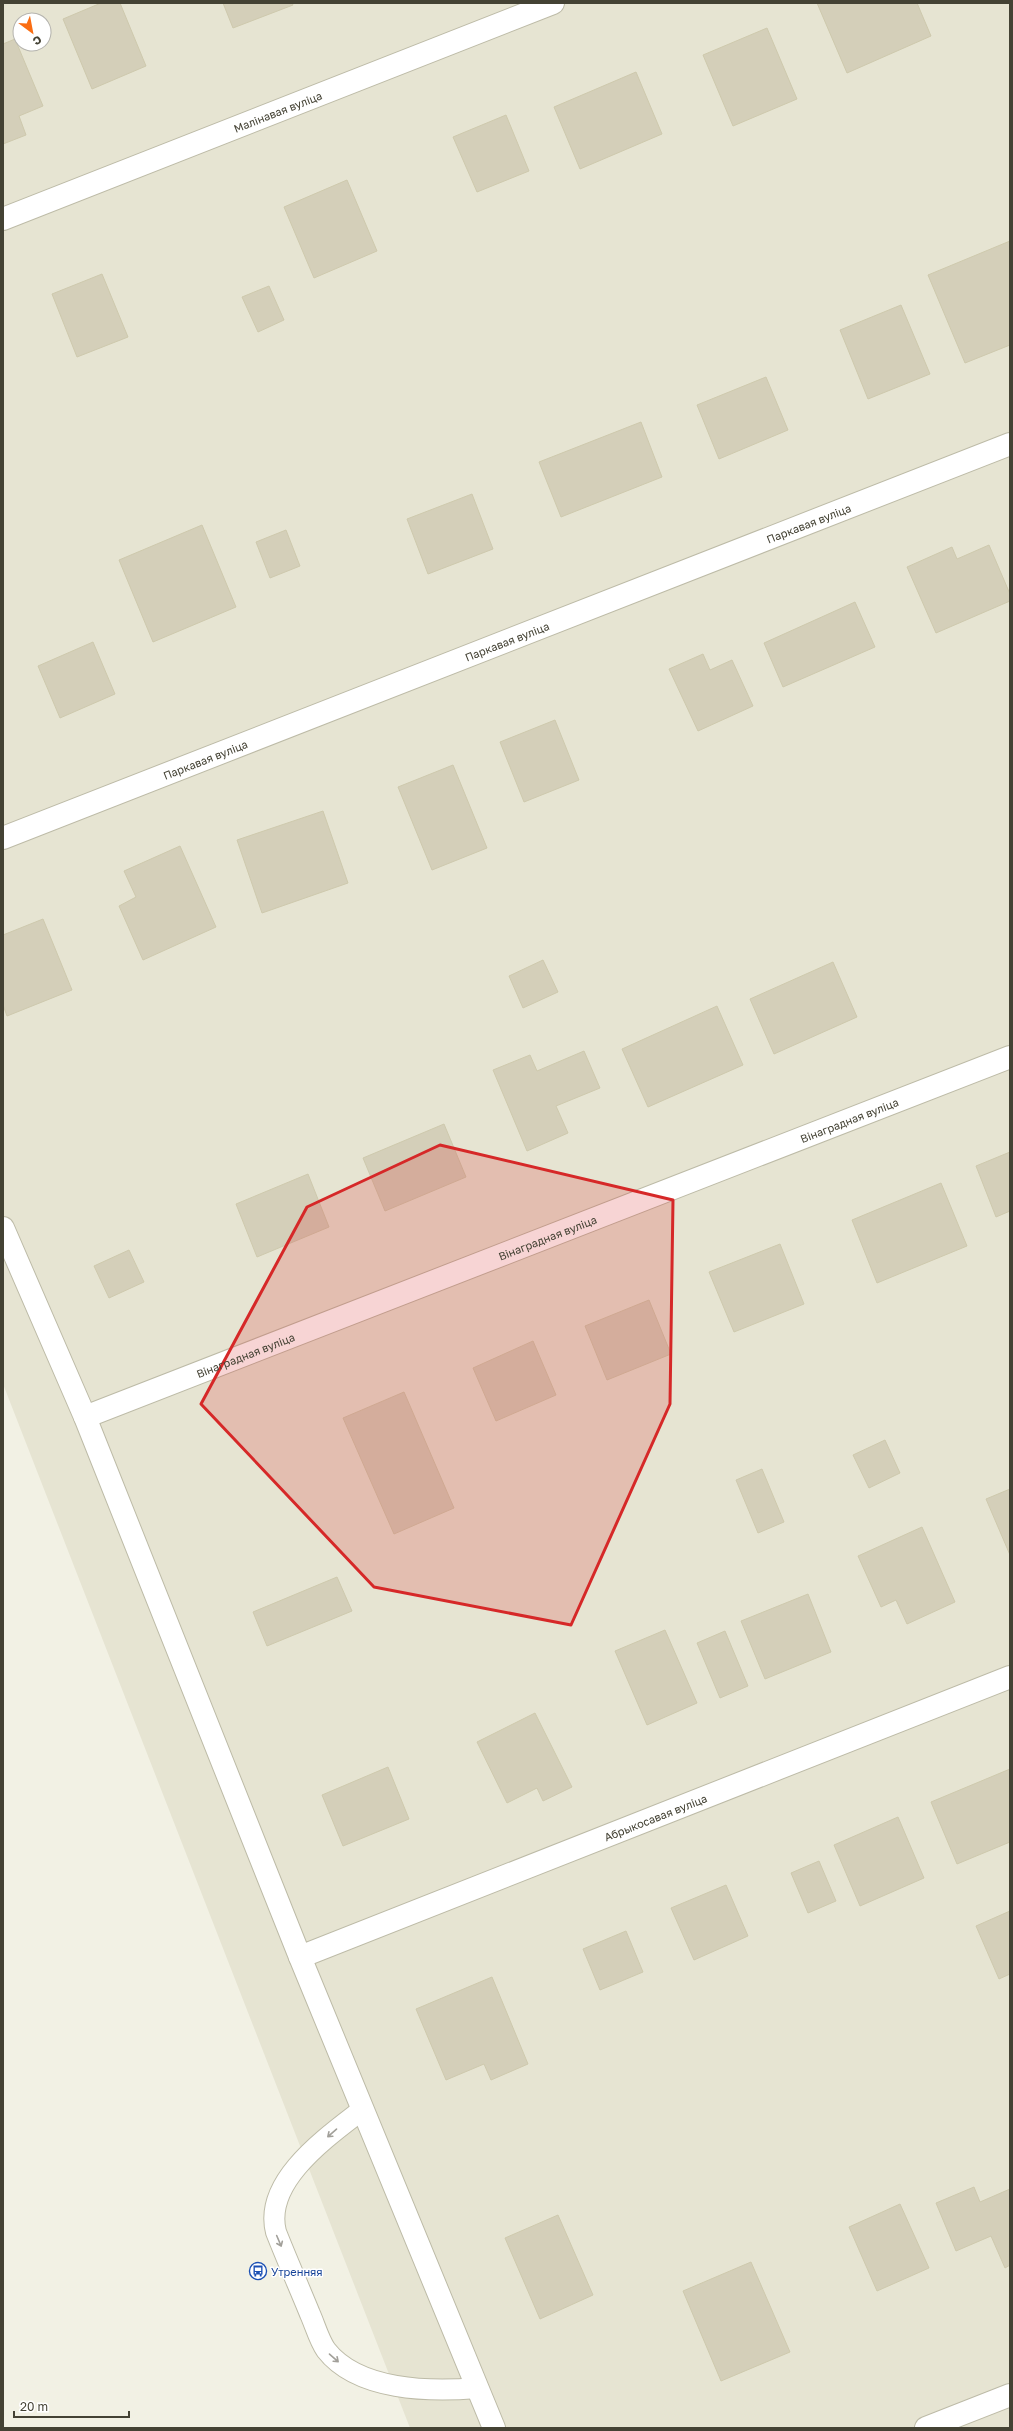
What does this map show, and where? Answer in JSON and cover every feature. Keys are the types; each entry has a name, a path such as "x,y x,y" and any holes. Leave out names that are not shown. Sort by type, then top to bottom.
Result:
{"street":[{"name":"Малінавая вуліца","path":"3,218 552,3"},
{"name":"Паркавая вуліца","path":"3,838 1010,444"},
{"name":"Вінаградная вуліца","path":"85,1417 1010,1057"},
{"path":"3,1228 85,1417 300,1957 494,2428"},
{"name":"Абрыкосавая вуліца","path":"300,1957 1010,1677"},
{"path":"926,2428 1010,2395"}],"lane":[{"path":"363,2109 316,2148 288,2179 274,2206 273,2218 276,2232 324,2346 338,2361 367,2377 394,2386 434,2390 477,2388"}],"highlighted area":[{"path":"440,1145 673,1200 670,1404 571,1625 374,1587 201,1404 307,1207"}],"shaded area":[{"path":"3,3 1010,3 1010,2428 410,2428 3,1384"}],"building":[{"path":"101,3 120,3 146,66 92,89 63,19"},
{"path":"223,3 292,3 293,5 233,28"},
{"path":"817,3 917,3 931,36 847,73"},
{"path":"767,28 797,99 733,126 703,55"},
{"path":"12,40 12,52 20,52 43,106 19,116 26,135 3,144 3,44"},
{"path":"636,72 662,134 580,169 554,107"},
{"path":"506,115 529,171 477,192 453,137"},
{"path":"347,180 377,251 314,278 284,207"},
{"path":"1010,241 1010,345 965,363 928,275"},
{"path":"102,274 128,337 77,357 52,294"},
{"path":"269,286 284,320 258,332 242,297"},
{"path":"901,305 930,374 868,399 840,330"},
{"path":"766,377 788,430 719,459 697,405"},
{"path":"641,422 662,477 561,517 539,462"},
{"path":"472,494 493,549 428,574 407,519"},
{"path":"202,525 236,607 153,642 119,560"},
{"path":"286,530 300,566 270,578 256,542"},
{"path":"989,545 1010,594 1010,601 936,633 907,567 952,547 957,559"},
{"path":"855,602 875,647 783,687 764,643"},
{"path":"93,642 115,694 60,718 38,666"},
{"path":"703,654 710,670 732,660 753,706 698,731 669,669"},
{"path":"555,720 579,780 524,802 500,742"},
{"path":"453,765 487,848 432,870 398,787"},
{"path":"323,811 348,883 262,913 237,840"},
{"path":"180,846 216,927 143,960 119,906 136,897 124,871"},
{"path":"43,919 72,990 7,1016 3,1005 3,935"},
{"path":"543,960 558,992 523,1008 509,976"},
{"path":"833,962 857,1017 774,1054 750,999"},
{"path":"717,1006 743,1065 648,1107 622,1049"},
{"path":"584,1051 600,1088 556,1106 568,1133 527,1151 493,1070 530,1055 537,1071"},
{"path":"444,1124 466,1177 385,1211 363,1158"},
{"path":"1010,1152 1010,1211 996,1217 976,1166"},
{"path":"308,1174 329,1227 257,1257 236,1204"},
{"path":"941,1183 967,1246 877,1283 852,1220"},
{"path":"780,1244 804,1304 734,1332 709,1272"},
{"path":"129,1250 144,1282 109,1298 94,1266"},
{"path":"649,1300 671,1354 607,1380 585,1326"},
{"path":"533,1341 556,1395 496,1421 473,1368"},
{"path":"404,1392 454,1508 394,1534 343,1418"},
{"path":"885,1440 900,1473 869,1488 853,1455"},
{"path":"762,1469 784,1522 758,1533 736,1480"},
{"path":"1010,1489 1010,1555 986,1499"},
{"path":"922,1527 955,1602 907,1624 896,1600 881,1607 858,1556"},
{"path":"337,1577 352,1611 267,1646 253,1612"},
{"path":"808,1594 831,1652 765,1679 741,1621"},
{"path":"665,1630 697,1703 647,1725 615,1651"},
{"path":"725,1631 748,1686 720,1698 697,1643"},
{"path":"535,1713 572,1787 543,1801 537,1788 507,1803 477,1742"},
{"path":"388,1767 409,1819 343,1846 322,1795"},
{"path":"1010,1769 1010,1842 957,1864 931,1802"},
{"path":"898,1817 924,1878 860,1906 834,1845"},
{"path":"819,1861 836,1901 808,1913 791,1873"},
{"path":"726,1885 748,1936 694,1960 671,1908"},
{"path":"1010,1911 1010,1974 999,1979 976,1926"},
{"path":"626,1931 643,1972 600,1990 583,1949"},
{"path":"492,1977 528,2064 491,2080 484,2064 446,2080 416,2009"},
{"path":"974,2187 980,2202 1010,2189 1010,2265 1005,2268 991,2236 956,2251 936,2203"},
{"path":"900,2204 929,2268 877,2291 849,2227"},
{"path":"558,2215 593,2295 540,2319 505,2238"},
{"path":"751,2262 790,2352 721,2381 683,2291"}],"place":[{"name":"Утренняя","path":"258,2271"}]}
